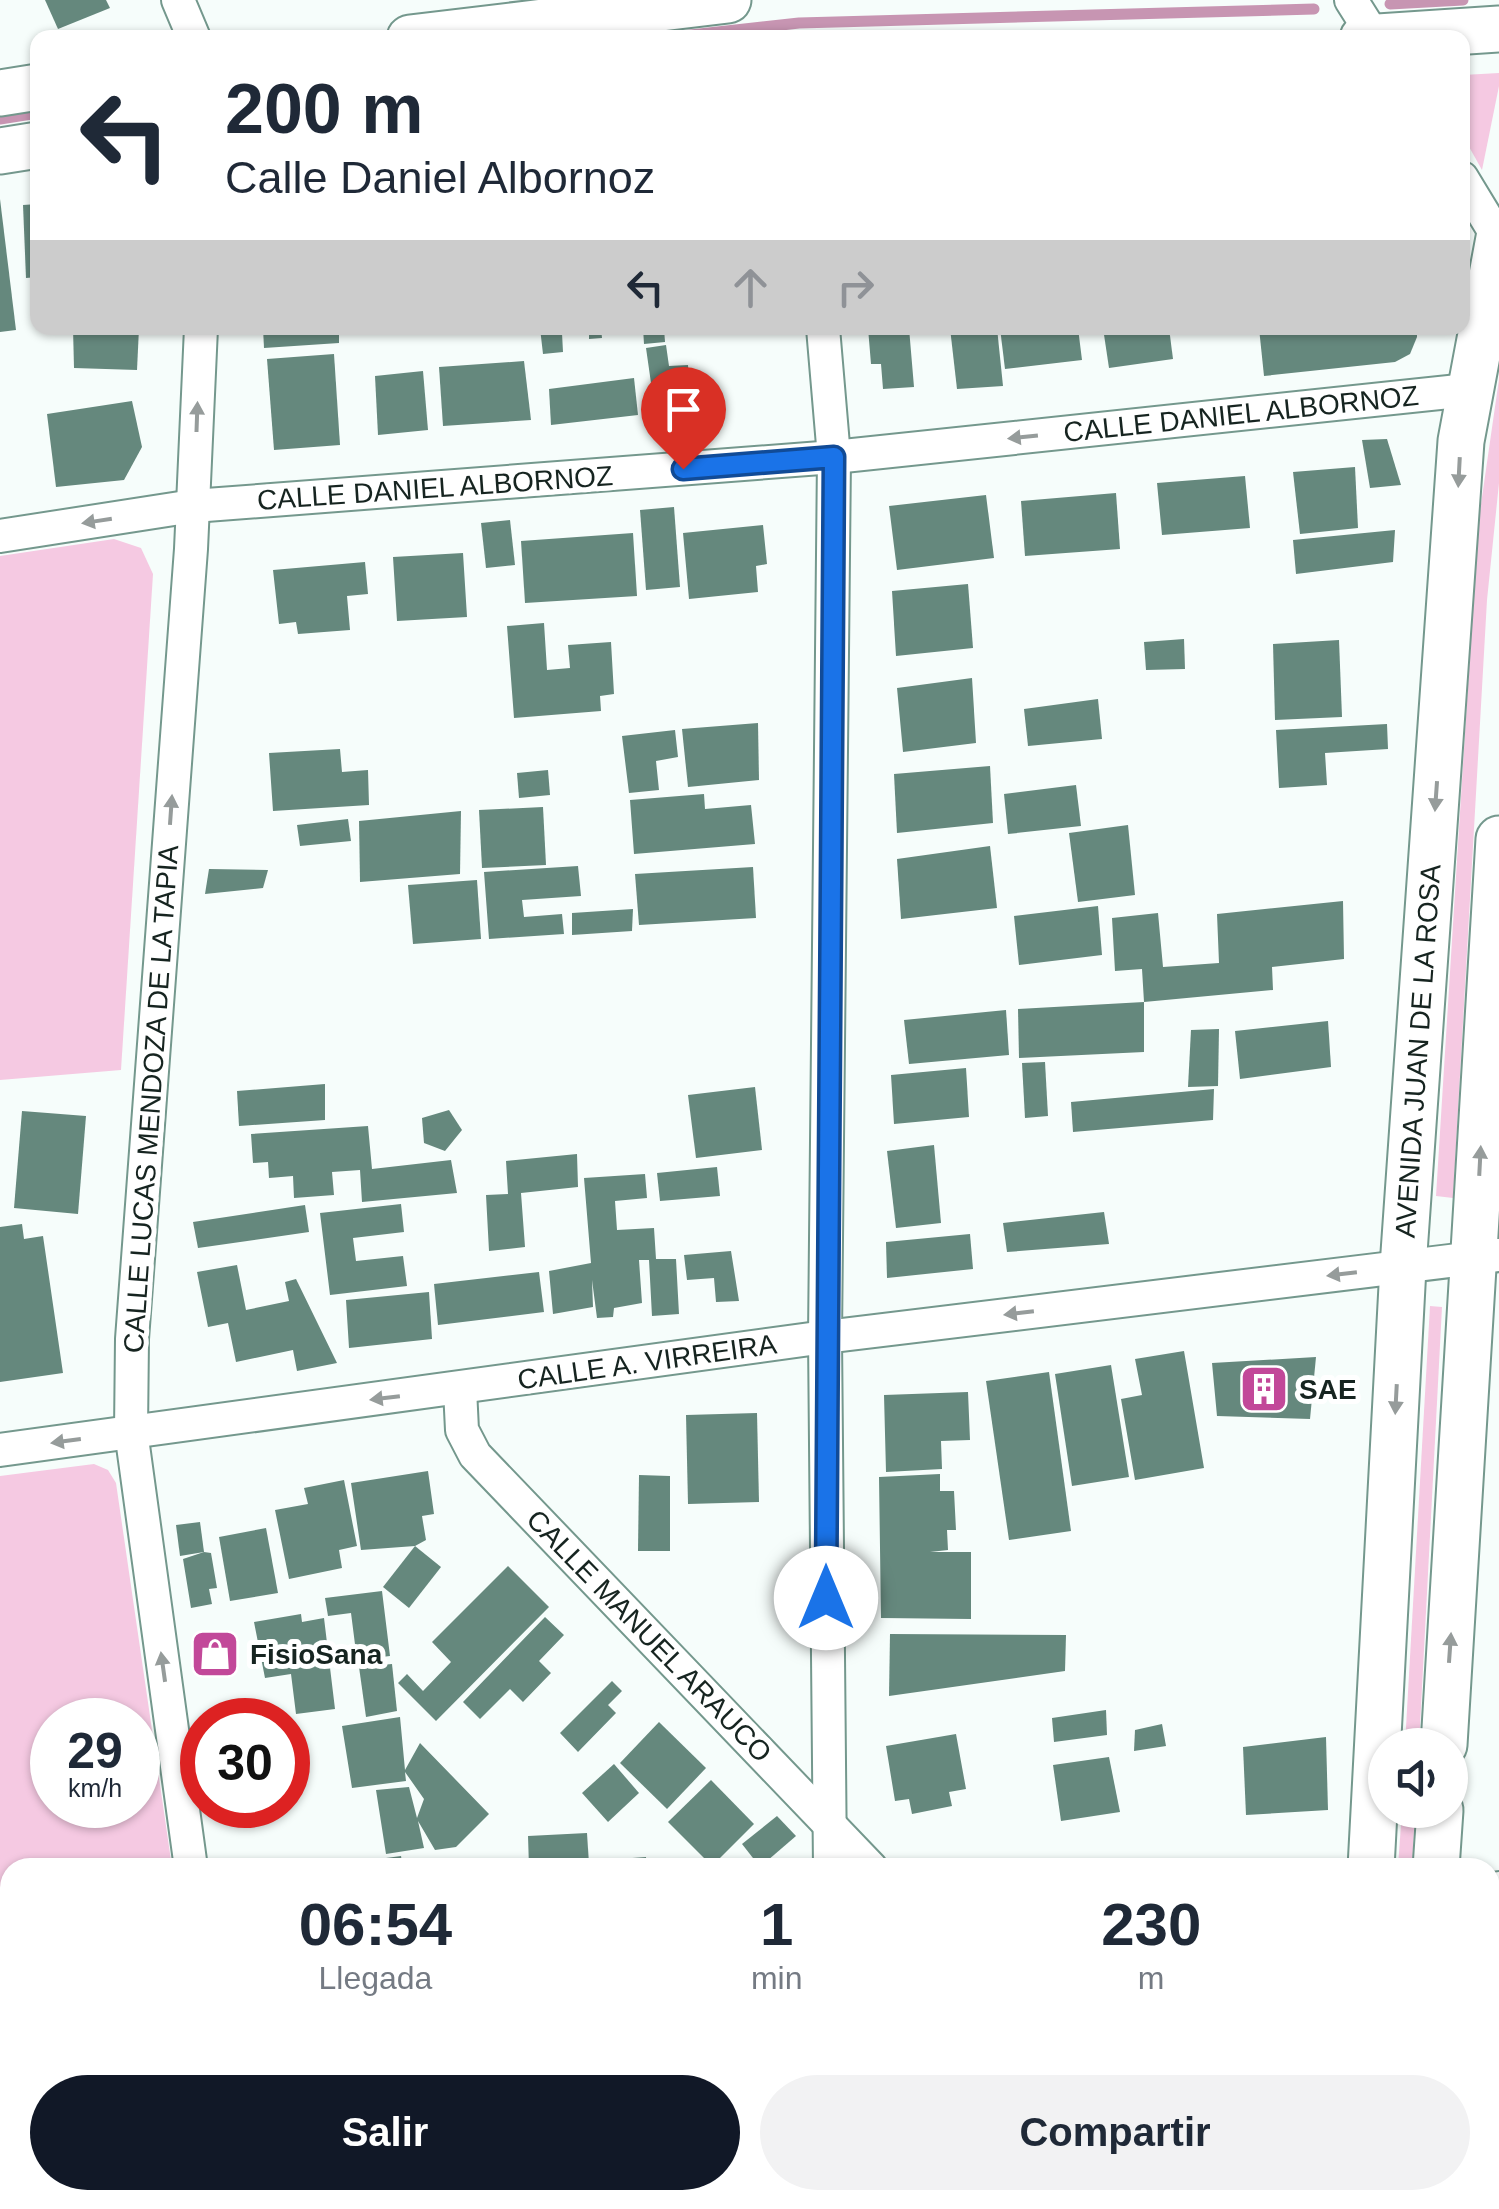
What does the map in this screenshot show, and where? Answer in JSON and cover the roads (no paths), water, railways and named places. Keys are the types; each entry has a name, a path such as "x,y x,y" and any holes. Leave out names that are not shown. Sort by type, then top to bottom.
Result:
{"main road":[{"path":"477,30 728,0"},
{"path":"1470,31 1499,29"},
{"path":"0,92 30,88"},
{"path":"0,151 30,146"},
{"name":"AVENIDA JUAN DE LA ROSA","path":"1371,1858 1403,1266 1468,390 1499,239"},
{"path":"1445,1728 1486,1257 1499,839"},
{"path":"1437,1858 1439,1828"}],"street":[{"path":"178,0 191,30"},
{"path":"1351,0 1370,30"},
{"path":"1470,191 1499,239"},
{"name":"CALLE LUCAS MENDOZA DE LA TAPIA","path":"190,1858 131,1432 134,1319 194,506 201,335"},
{"path":"824,335 834,457 825,1337 830,1858"},
{"name":"CALLE DANIEL ALBORNOZ","path":"0,536 194,506 834,457 1468,390"},
{"name":"CALLE A. VIRREIRA","path":"0,1450 825,1337 1486,1257"},
{"name":"CALLE MANUEL ARAUCO","path":"460,1389 462,1430 475,1455 862,1858"}],"waterway":[{"path":"1390,4 1463,0"},
{"path":"736,30 799,23 1314,9"},
{"path":"0,119 30,114"}],"place":[{"name":"SAE","path":"1264,1389"},
{"name":"FisioSana","path":"215,1654"}]}
